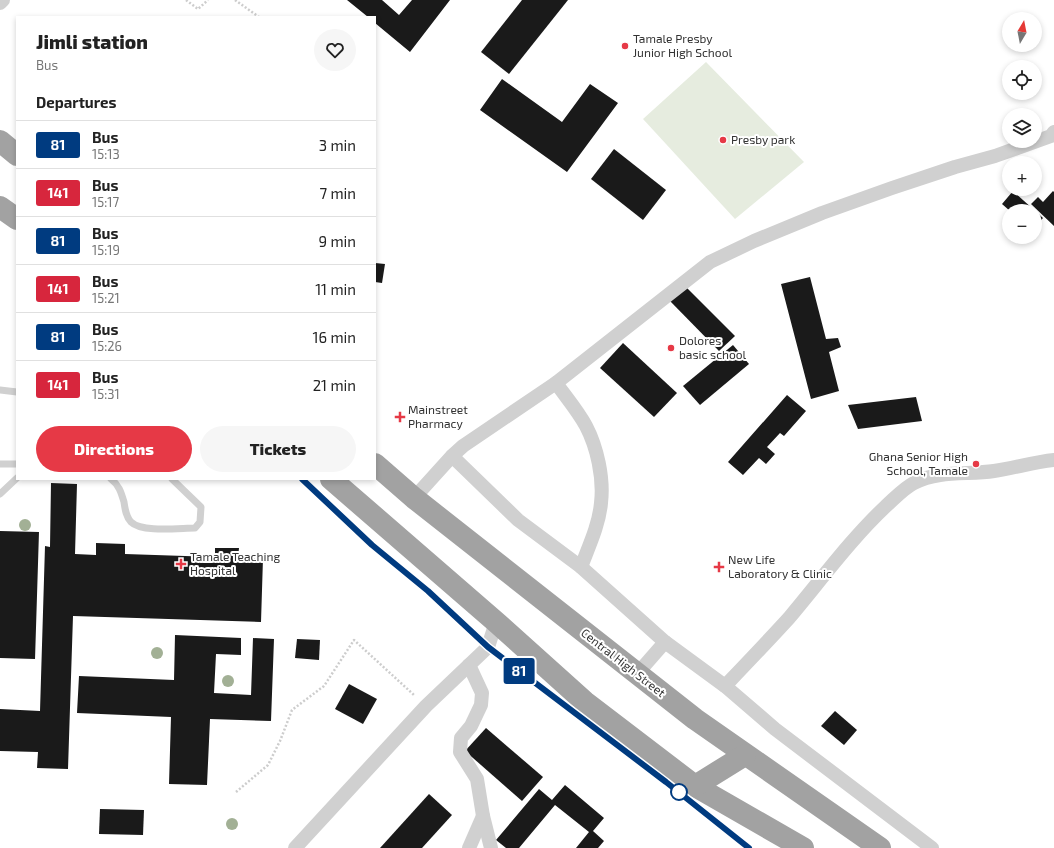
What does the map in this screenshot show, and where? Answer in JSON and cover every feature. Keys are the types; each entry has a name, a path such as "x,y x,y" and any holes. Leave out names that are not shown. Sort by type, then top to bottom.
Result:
{"highway":[{"path":"0,141 16,154"},
{"path":"0,207 16,219"},
{"name":"Central High Street","path":"376,465 414,498 695,719 880,848"},
{"path":"332,480 496,622 585,702 695,786 803,848"},
{"path":"695,786 745,755"}],"street":[{"path":"414,498 463,446 556,383 710,262 754,241 822,213 955,167 995,156 1051,136 1054,132"},
{"path":"556,383 586,425 597,452 600,469 601,502 594,534 581,566"},
{"path":"452,456 518,520 581,566 665,642 725,686 781,733 932,848"},
{"path":"725,686 788,618 866,525 898,495 914,483 934,476 955,473 995,471 1054,460"},
{"path":"295,848 426,706 488,647 496,622"},
{"path":"637,674 665,642"},
{"path":"469,665 482,693 481,706 471,726 462,738 460,752 477,779 483,816 491,848"},
{"path":"469,848 483,816"}],"lane":[{"path":"0,390 16,392"},
{"path":"0,464 16,464"},
{"path":"0,494 16,479"},
{"path":"112,480 117,484 121,493 126,514 132,523 144,528 195,528 200,522 201,507 173,480"},
{"path":"303,480 372,545 428,591 488,647 666,782 749,848"}],"path":[{"path":"186,0 198,8 208,0"},
{"path":"235,0 258,16"},
{"path":"236,792 268,765 292,710 324,686 354,640 426,706"}],"shaded area":[{"name":"Presby park","path":"706,62 804,162 735,219 643,119"}],"building":[{"path":"347,0 382,0 399,15 412,0 450,0 410,52 376,24 376,16 367,16"},
{"path":"522,0 568,0 509,74 481,52"},
{"path":"502,79 562,122 590,84 618,103 567,172 480,110"},
{"path":"614,149 666,190 643,220 591,179"},
{"path":"1053,191 1054,192 1054,226 1042,215 1042,204 1031,204 1038,197 1043,202"},
{"path":"1009,196 1019,196 1027,204 1002,204"},
{"path":"376,263 385,264 382,283 376,282"},
{"path":"810,277 826,339 838,338 841,347 829,352 839,391 811,399 781,284"},
{"path":"685,286 735,336 719,351 670,301"},
{"path":"623,343 677,393 654,417 600,368"},
{"path":"733,345 749,364 700,405 683,386"},
{"path":"787,395 806,411 784,436 780,433 767,447 775,454 766,464 759,458 743,475 728,462"},
{"path":"916,397 922,421 858,429 848,405"},
{"path":"51,483 77,484 75,554 96,555 96,543 125,544 125,554 215,557 215,548 239,548 238,558 263,558 261,622 73,616 68,769 37,768 38,752 0,751 0,709 40,711 45,546 50,547"},
{"path":"0,531 39,532 35,659 0,658"},
{"path":"175,635 241,638 241,655 216,654 214,693 251,695 253,638 274,639 271,721 210,719 207,785 169,784 171,717 77,713 79,676 174,680"},
{"path":"297,639 320,640 319,660 295,658"},
{"path":"349,684 377,699 363,724 335,709"},
{"path":"835,711 857,730 844,745 821,726"},
{"path":"486,728 543,777 522,801 465,751"},
{"path":"565,785 604,818 593,831 604,841 598,848 576,848 589,832 555,805 519,848 506,848 496,840 539,789 552,800"},
{"path":"429,794 452,815 422,848 380,848"},
{"path":"100,809 144,810 143,835 99,834"}],"bus line":[{"name":"81","path":"303,480 372,545 428,591 488,647 666,782 749,848"}],"place":[{"name":"Tamale Presby Junior High School","path":"625,46"},
{"name":"Presby park","path":"723,140"},
{"name":"Dolores basic school","path":"671,348"},
{"name":"Mainstreet Pharmacy","path":"400,417"},
{"name":"Ghana Senior High School, Tamale","path":"976,464"},
{"name":"Tamale Teaching Hospital","path":"181,564"},
{"name":"New Life Laboratory & Clinic","path":"719,567"}]}
